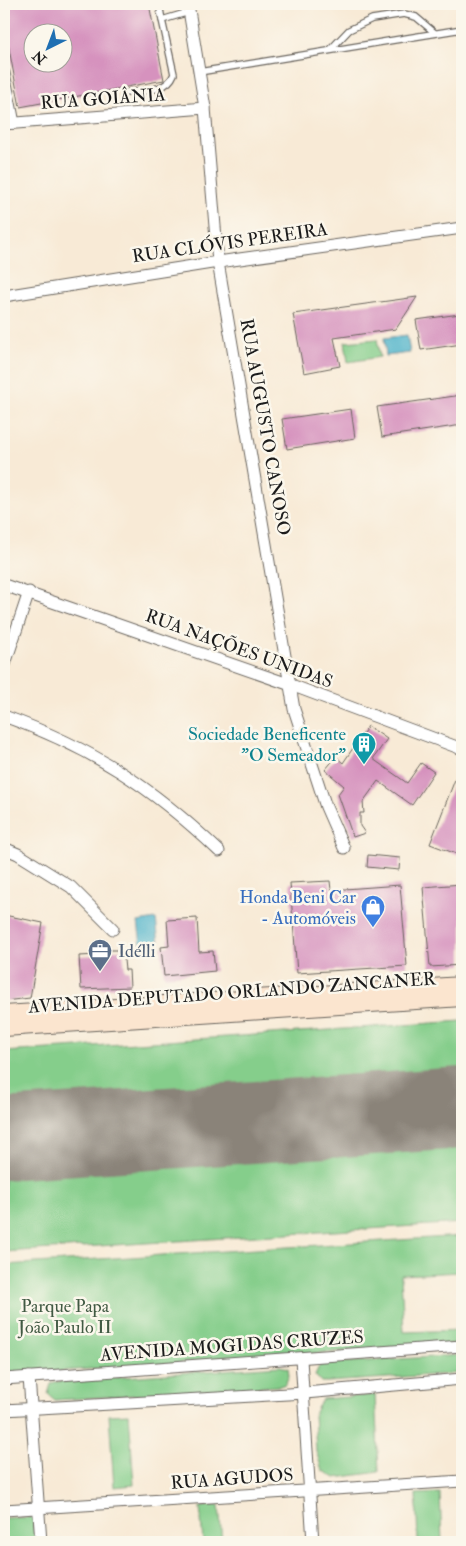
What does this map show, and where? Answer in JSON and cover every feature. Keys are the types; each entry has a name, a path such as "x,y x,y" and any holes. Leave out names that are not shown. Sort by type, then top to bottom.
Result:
{"main road":[{"name":"AVENIDA DEPUTADO ORLANDO ZANCANER","path":"4,1014 462,985"},
{"name":"AVENIDA DEPUTADO ORLANDO ZANCANER","path":"4,1028 462,998"}],"street":[{"name":"RUA AUGUSTO CANOSO","path":"189,8 205,108 218,262 292,686 294,710 326,807 344,848"},
{"path":"4,72 9,123"},
{"name":"RUA GOIÂNIA","path":"9,123 205,108"},
{"name":"RUA CLÓVIS PEREIRA","path":"4,296 218,262 462,228"},
{"name":"RUA NAÇÕES UNIDAS","path":"4,585 29,592 292,686 462,749"},
{"path":"4,667 29,592"},
{"path":"4,716 52,733 116,768 187,821 219,851"},
{"path":"4,848 18,854 71,887 113,929"},
{"name":"AVENIDA MOGI DAS CRUZES","path":"4,1379 462,1346"},
{"path":"301,1359 305,1394 313,1542"},
{"path":"29,1377 41,1542"},
{"path":"4,1410 305,1394 462,1379"},
{"name":"RUA AGUDOS","path":"4,1510 462,1481"}],"lane":[{"path":"126,93 165,87 171,82 174,74 159,4"},
{"path":"162,20 189,8"},
{"path":"329,50 349,30 372,19 404,14 425,23 436,33"},
{"path":"199,72 462,29"}],"green space":[{"path":"377,339 380,357 348,362 345,342"},
{"path":"462,1021 462,1086 4,1118 4,1052"},
{"path":"462,1128 462,1223 4,1252 4,1158"},
{"name":"Parque Papa João Paulo II","path":"462,1236 462,1272 401,1275 404,1332 462,1330 462,1343 4,1375 4,1265"},
{"path":"462,1355 462,1373 328,1382 321,1382 315,1375 320,1364"},
{"path":"280,1366 288,1368 289,1376 285,1384 280,1386 55,1400 48,1394 51,1384 54,1382"},
{"path":"375,1395 379,1472 335,1478 322,1470 316,1451 314,1414 322,1399"},
{"path":"129,1414 134,1485 114,1487 109,1415"},
{"path":"440,1493 442,1542 418,1542 416,1494"},
{"path":"219,1505 222,1542 203,1542 200,1507"},
{"path":"33,1517 35,1542 4,1542 4,1518"}],"water":[{"path":"407,335 410,353 386,356 384,338"},
{"path":"156,919 159,943 141,945 138,922"}],"building":[{"path":"4,4 149,4 164,80 20,107 4,22"},
{"path":"417,297 396,329 334,338 340,366 304,373 293,314"},
{"path":"460,314 462,344 421,350 416,320"},
{"path":"462,395 462,425 382,437 377,407"},
{"path":"351,409 355,438 287,449 282,419"},
{"path":"368,726 387,739 373,759 407,783 421,763 434,772 412,805 378,781 363,802 364,813 360,813 360,826 365,833 353,837 338,794 344,786 325,770 336,757 343,763"},
{"path":"462,764 462,856 430,844"},
{"path":"368,855 400,858 399,870 367,867"},
{"path":"330,881 331,890 400,885 407,966 297,973 290,883"},
{"path":"462,884 462,965 430,967 423,887"},
{"path":"4,915 43,923 30,998 4,1001"},
{"path":"197,918 199,952 213,951 215,971 164,976 161,947 169,946 167,920"},
{"path":"109,950 123,950 125,970 129,970 130,987 81,989 79,956 99,955 101,952 110,952"}],"runway":[{"path":"4,1139 462,1108"}],"place":[{"name":"Sociedade Beneficente \"O Semeador\"","path":"364,765"},
{"name":"Honda Beni Car - Automóveis","path":"373,928"},
{"name":"Idélli","path":"100,972"}]}
